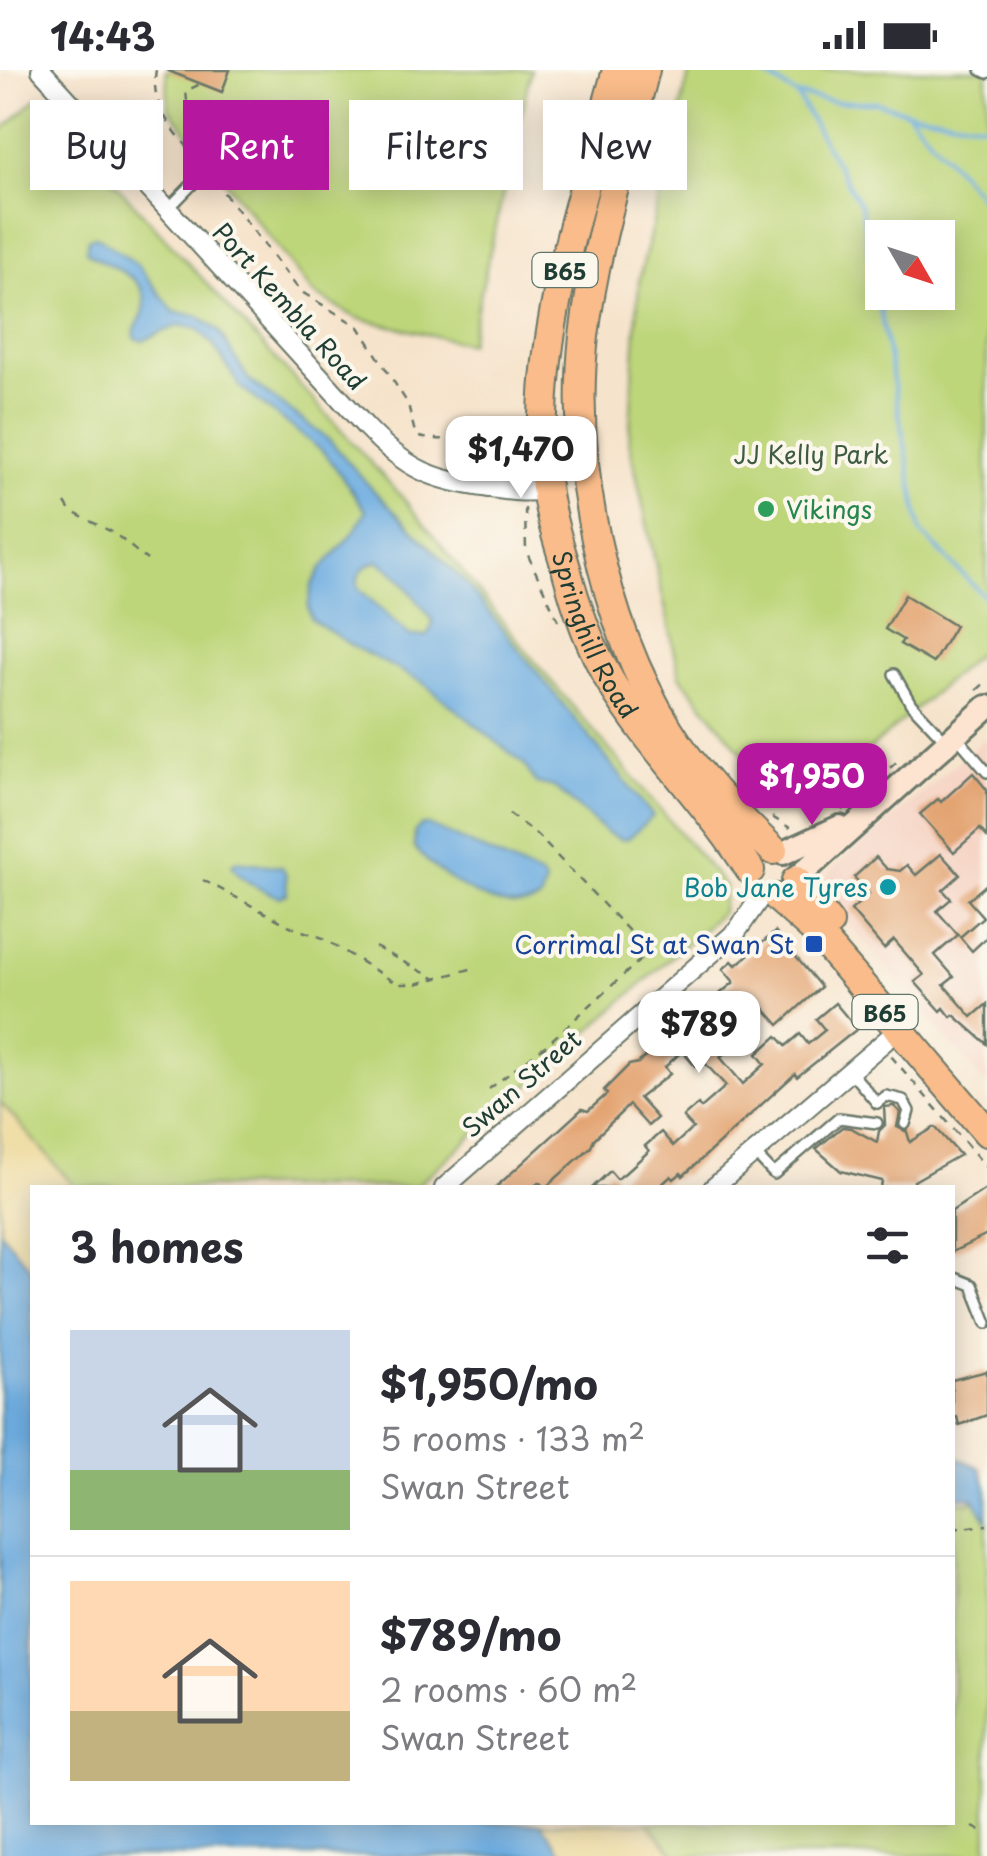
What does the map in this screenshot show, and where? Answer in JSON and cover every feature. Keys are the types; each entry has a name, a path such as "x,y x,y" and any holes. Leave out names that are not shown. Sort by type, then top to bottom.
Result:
{"main road":[{"name":"Springhill Road","path":"631,71 584,337 582,437 598,548 621,623 652,702 670,731 724,801 784,844"},
{"name":"Springhill Road","path":"631,71 556,312 546,378 548,482 577,605 607,675 647,738 733,843 750,870"},
{"path":"602,241 577,298 566,371 566,456 548,482 571,504 599,586 621,623"},
{"path":"750,870 758,856 784,844"},
{"name":"B65","path":"783,888 794,863 784,844"},
{"name":"B65","path":"750,870 753,887 783,888 811,903 987,1132"},
{"name":"B65","path":"905,1024 987,1110"}],"street":[{"name":"Port Kembla Road","path":"41,70 398,458 432,477 456,484 489,488 521,475 548,482"},
{"name":"Swan Street","path":"447,1185 851,832 951,738 980,700"},
{"name":"Swan Street","path":"784,844 822,838 865,815"},
{"path":"716,1185 905,1024"}],"lane":[{"path":"168,209 188,190"},
{"path":"894,674 911,704 987,772"},
{"path":"850,1071 877,1102"},
{"path":"754,1153 774,1174 839,1118 878,1125 874,1113 877,1102 886,1096 903,1100 909,1111 905,1124"},
{"path":"955,1278 972,1286 987,1324"}],"path":[{"path":"156,70 154,94 159,110 183,140"},
{"path":"187,100 186,90 200,84"},
{"path":"222,190 300,290 359,328 408,404 420,437 508,443 520,456"},
{"path":"65,503 70,511 105,527 146,560"},
{"path":"980,700 987,681"},
{"path":"835,816 907,752"},
{"path":"489,1090 545,1046 649,952 537,835 504,810"},
{"path":"766,816 784,844"},
{"path":"203,880 294,928 323,938 396,984 436,979 474,968"},
{"path":"376,946 436,979"},
{"path":"955,1529 984,1525"},
{"path":"973,1827 987,1834"}],"shaded area":[{"path":"987,737 987,1086 828,899 824,887 829,872"}],"green space":[{"path":"166,70 531,70 523,105 523,100 349,100 349,190 504,190 469,344 357,318 313,293 232,190 329,190 329,100 183,100 183,127 169,109"},
{"name":"JJ Kelly Park","path":"690,70 987,70 987,646 803,808 783,804 680,676 629,441 639,281 661,190 687,190 687,100 683,100"},
{"path":"30,104 30,190 121,190 402,497 725,886 722,912 417,1185 73,1185 0,1103 0,132"},
{"path":"987,1489 987,1856 677,1856 650,1825 955,1825 955,1502 969,1503"}],"sand":[{"path":"0,1102 73,1185 30,1185 30,1397 0,1357"},
{"path":"393,1825 650,1825 677,1856 422,1856"}],"water":[{"path":"96,236 138,265 174,312 199,316 219,331 248,379 330,441 464,581 653,816 629,838 622,840 607,833 554,787 536,783 523,763 422,682 352,646 311,619 308,607 312,585 366,511 326,454 240,387 213,344 198,329 179,325 142,341 135,338 144,309 141,288 125,273 86,251 88,239","holes":["379,561 399,577 431,618 433,624 427,636 410,636 359,589 359,574 374,562"]},
{"path":"422,825 540,876 545,882 541,899 526,905 509,905 455,882 414,847 415,831"},
{"path":"236,861 282,867 287,894 280,897 253,885 232,865"},
{"path":"0,1231 30,1268 30,1825 542,1825 565,1856 0,1856"},
{"path":"955,1457 980,1468 987,1488 987,1521 973,1498 955,1497"}],"building":[{"path":"166,70 230,70 222,92"},
{"path":"905,595 955,626 933,663 900,644 903,640 885,629"},
{"path":"973,773 987,790 987,837 980,829 954,852 920,814 938,799 941,802"},
{"path":"941,854 960,875 943,890 951,899 937,911 958,935 935,955 954,977 944,985 972,1017 987,1004 987,1044 954,1015 951,1017 944,1008 941,1011 915,982 924,975 894,940 884,949 851,910 869,894 854,877 876,857 887,869 900,871 907,865 916,875"},
{"path":"987,884 987,937 972,951 960,937 983,917 968,900"},
{"path":"775,932 821,987 779,1025 754,997 712,1034 727,1051 720,1057 743,1084 765,1064 757,1054 777,1036 786,1046 800,1034 808,1044 825,1030 816,1019 835,1003 857,1029 797,1077 795,1074 683,1176 671,1176 661,1185 595,1185 610,1171 617,1179 625,1173 649,1151 645,1146 661,1132 673,1146 693,1128 683,1117 698,1104 701,1108 726,1086 702,1060 695,1066 682,1051 665,1067 670,1074 639,1098 657,1118 648,1126 629,1105 594,1139 591,1147 548,1185 498,1185 582,1109 588,1111 607,1094 604,1090 629,1065 638,1063 734,982 723,969 732,961 736,965"},
{"path":"894,1106 900,1112 897,1127 907,1132 910,1142 935,1127 960,1155 914,1181 915,1185 881,1185 882,1181 841,1171 816,1149 842,1127 877,1142 885,1125 884,1107"},
{"path":"987,1188 987,1235 955,1251 955,1209"},
{"path":"987,1371 987,1415 959,1425 955,1417 955,1379"}],"waterway":[{"path":"757,70 797,95 836,102 876,102 907,112 987,125"},
{"path":"797,95 861,207 921,532 987,599"},
{"path":"908,113 987,204"}],"place":[{"name":"Vikings","path":"766,509"},
{"name":"Bob Jane Tyres","path":"888,887"},
{"name":"Corrimal St at Swan St","path":"814,944"}]}
